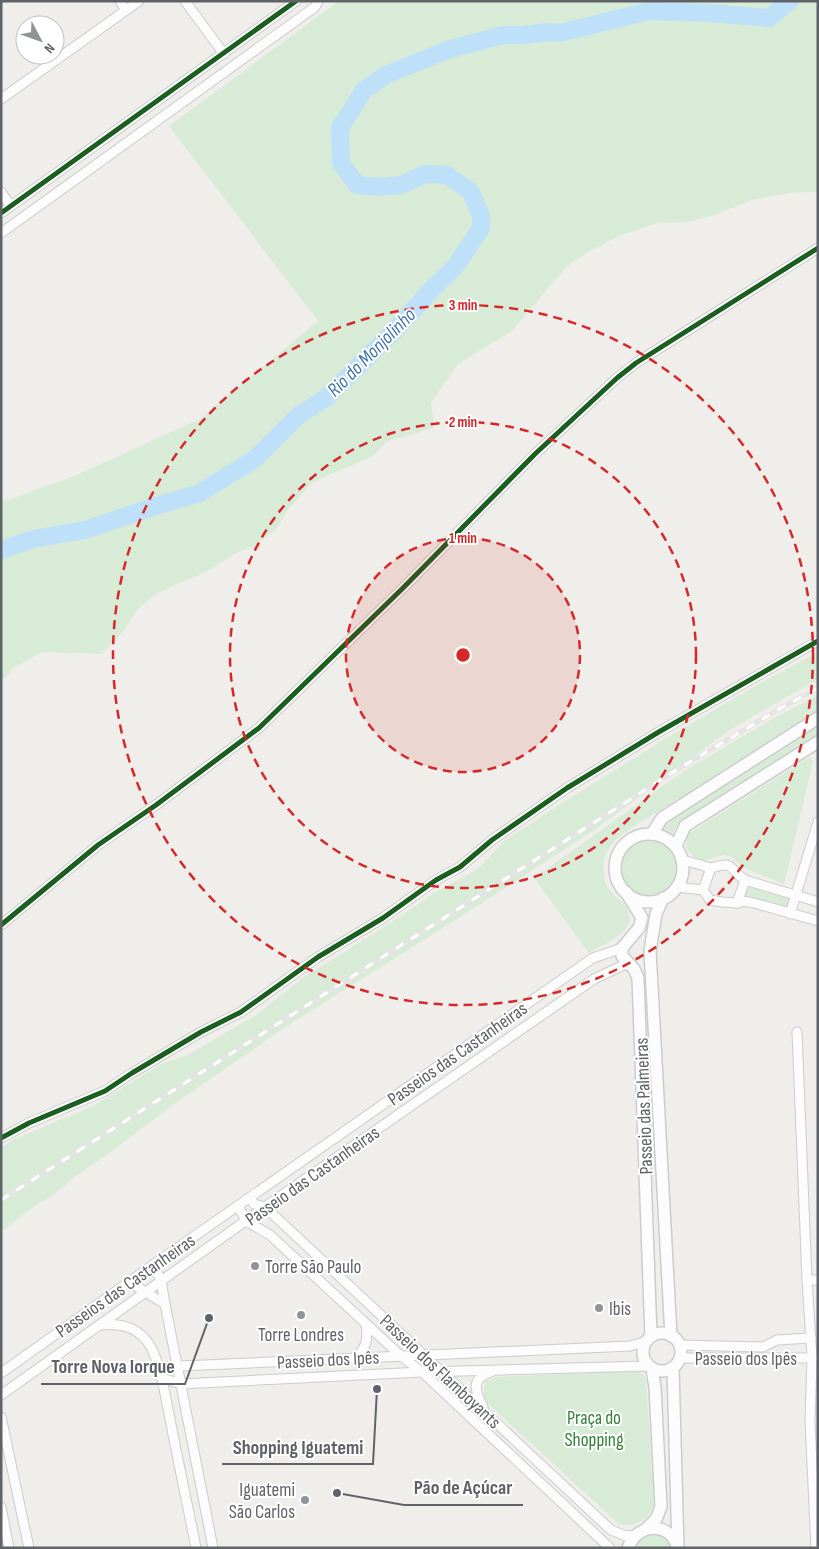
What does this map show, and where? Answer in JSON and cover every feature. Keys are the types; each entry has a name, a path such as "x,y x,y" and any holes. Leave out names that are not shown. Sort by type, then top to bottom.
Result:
{"street":[{"path":"120,1 126,10"},
{"path":"1,99 139,1"},
{"path":"186,1 224,54"},
{"path":"1,213 296,1"},
{"path":"1,233 315,7 318,1"},
{"path":"72,162 82,176"},
{"path":"1,192 11,206"},
{"path":"1,925 98,845 156,806 259,728 404,588 535,454 617,378 636,363 818,248"},
{"path":"1,1138 29,1123 105,1091 132,1072 201,1032 241,1012 318,957 383,918 436,880 460,867 492,840 567,788 657,733 818,641"},
{"path":"652,834 662,818 818,718"},
{"path":"676,846 685,826 818,742"},
{"path":"790,914 818,822"},
{"path":"622,948 642,922 640,914 617,879 618,856 621,850 632,839 644,834 666,838 676,846 682,860 682,876 677,887 668,896 650,902 638,899 626,892"},
{"path":"682,860 711,868 726,864 730,865 738,876 745,880 818,902"},
{"path":"703,890 711,868"},
{"path":"736,903 745,880"},
{"path":"677,887 703,890 710,900 736,903 742,901 818,922"},
{"name":"Passeio das Palmeiras","path":"663,898 656,914 650,950 671,1336"},
{"name":"Passeio das Palmeiras","path":"622,948 622,956 638,978 649,1339"},
{"name":"Passeios das Castanheiras","path":"1,1373 587,962 622,948"},
{"path":"631,966 643,962 650,950"},
{"path":"587,962 593,972 594,979"},
{"name":"Passeio das Castanheiras","path":"1,1395 161,1280 594,979 631,966"},
{"path":"797,1032 812,1358 816,1548"},
{"path":"264,1188 269,1205"},
{"name":"Passeio dos Flamboyants","path":"250,1198 254,1204 269,1205 283,1223 611,1530 626,1536 636,1535"},
{"path":"238,1206 246,1221"},
{"name":"Passeio dos Flamboyants","path":"246,1221 270,1235 381,1338 422,1372 610,1548"},
{"path":"270,1235 274,1229 283,1223"},
{"path":"153,1265 161,1280 214,1548"},
{"path":"807,1280 818,1280"},
{"path":"129,1282 165,1304"},
{"path":"113,1294 123,1308"},
{"path":"381,1338 386,1333 388,1322"},
{"path":"356,1358 366,1346 366,1324"},
{"path":"98,1325 123,1325 136,1331 151,1347 162,1378 196,1548"},
{"path":"660,1333 671,1336 679,1345 680,1358 673,1368 662,1372 650,1367 644,1361 642,1351 649,1339 660,1333"},
{"name":"Passeio dos Ipês","path":"679,1345 763,1347 777,1340 811,1338"},
{"name":"Passeio dos Ipês","path":"158,1367 630,1346 649,1339"},
{"path":"763,1347 764,1358"},
{"path":"468,1353 470,1371"},
{"path":"379,1357 382,1374"},
{"name":"Passeio dos Ipês","path":"680,1358 812,1358"},
{"path":"340,1376 344,1359"},
{"path":"233,1364 234,1382"},
{"path":"628,1548 632,1538 646,1529 656,1519 661,1506 655,1387 650,1367"},
{"name":"Passeio dos Ipês","path":"162,1378 181,1384 422,1372 650,1367"},
{"path":"673,1368 677,1548"},
{"path":"487,1414 477,1395 476,1388 478,1380 485,1374 496,1370"},
{"path":"447,1396 450,1388 457,1386"},
{"path":"1,1417 29,1548"},
{"path":"1,1507 10,1548"},
{"path":"646,1529 655,1528 663,1530 670,1535 677,1548"}],"green space":[{"path":"339,1 818,1 818,192 788,193 752,200 717,214 687,222 657,223 621,235 590,251 567,266 511,332 458,364 431,403 433,428 386,442 373,456 313,482 289,508 277,528 256,545 236,553 206,572 157,593 137,610 123,632 102,654 42,652 13,668 1,683 1,498 5,501 75,476 200,419 318,321 169,126"},
{"path":"818,652 818,679 731,729 593,831 287,1026 174,1104 1,1232 1,1148 13,1140 93,1106 163,1063 186,1056 256,1015 304,977 395,920 437,891 481,866 504,841 556,807 668,737"},
{"path":"818,695 818,712 633,827 611,845 605,858 604,879 608,888 629,913 629,923 617,936 589,953 534,878 684,771 776,717"},
{"path":"815,728 818,736 679,822 673,833 670,834 662,830 662,827 674,814"},
{"path":"810,757 813,762 784,884 744,868 732,857 724,855 702,861 694,857 686,848 688,834"},
{"path":"643,839 655,839 665,843 674,852 678,874 670,889 655,897 643,897 633,893 624,884 620,874 620,862 624,852 633,843"},
{"path":"749,887 788,899 791,901 788,908 747,897 744,895"},
{"name":"Praça do Shopping","path":"637,1371 644,1375 646,1379 654,1505 645,1519 636,1524 619,1524 487,1403 483,1397 485,1382 496,1377"},
{"path":"651,1534 664,1537 672,1548 636,1548 640,1540"}],"waterway":[{"name":"Rio do Monjolinho","path":"1,550 33,539 85,530 198,494 255,459 299,415 326,398 455,267 481,228 481,216 471,192 447,175 425,174 401,185 378,187 357,185 341,163 340,128 364,90 386,75 447,50 503,35 560,33 649,11 769,18 790,1"}],"railway":[{"path":"1,1200 678,769 818,688"}],"cycle path":[{"path":"1,213 296,1"},
{"path":"1,925 98,845 156,805 259,728 403,588 535,454 617,378 636,363 818,248"},
{"path":"1,1138 29,1123 105,1091 201,1032 241,1012 318,957 383,918 436,880 460,867 492,840 567,788 657,733 818,641"}],"place":[{"name":"Torre São Paulo","path":"255,1266"},
{"name":"Ibis","path":"599,1308"},
{"name":"Torre Londres","path":"301,1315"},
{"name":"Torre Nova Iorque","path":"209,1318"},
{"name":"Shopping Iguatemi","path":"377,1389"},
{"name":"Pão de Açúcar","path":"337,1493"},
{"name":"Iguatemi São Carlos","path":"305,1500"}]}
